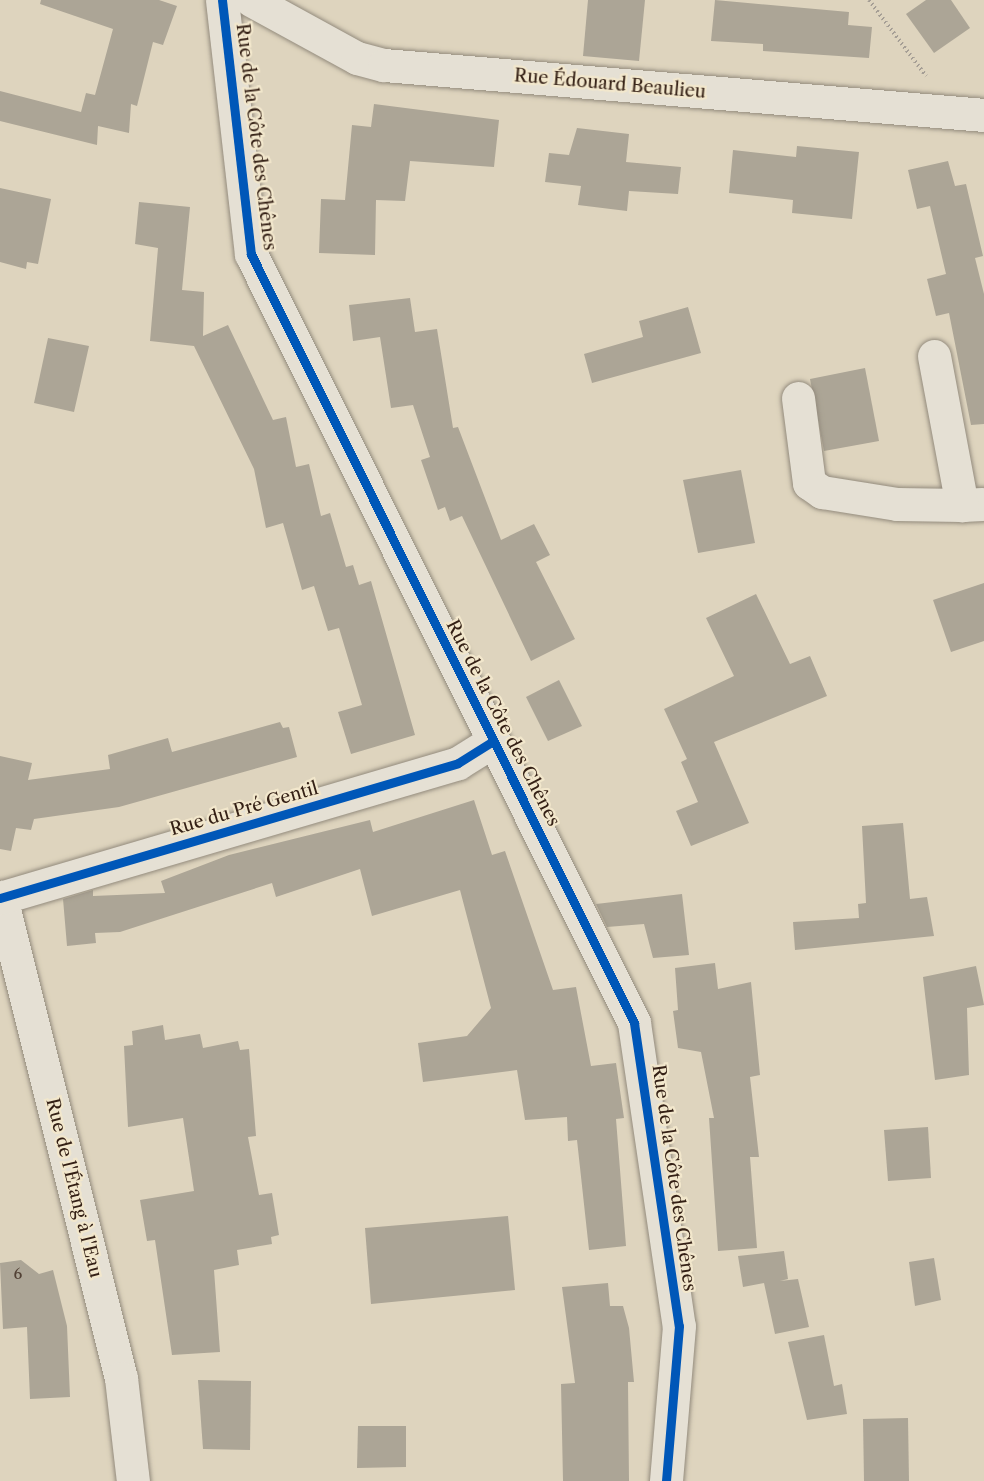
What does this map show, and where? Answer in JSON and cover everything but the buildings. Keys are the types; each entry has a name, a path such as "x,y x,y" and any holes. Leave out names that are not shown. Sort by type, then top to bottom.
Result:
{"street":[{"name":"Rue de la Côte des Chênes","path":"222,0 251,254 634,1023 679,1326 666,1481"},
{"name":"Rue Édouard Beaulieu","path":"251,0 357,58 384,65 969,114"},
{"path":"798,398 809,483 822,492 897,504 973,505 934,356"},
{"name":"Rue du Pré Gentil","path":"1,898 458,763 492,741"},
{"name":"Rue de l'Étang à l'Eau","path":"1,898 121,1378 133,1481"}],"path":[{"path":"869,0 969,114"}],"cycle path":[{"path":"222,0 251,254 634,1023 679,1326 666,1481"},
{"path":"0,898 458,763 492,742"}]}
